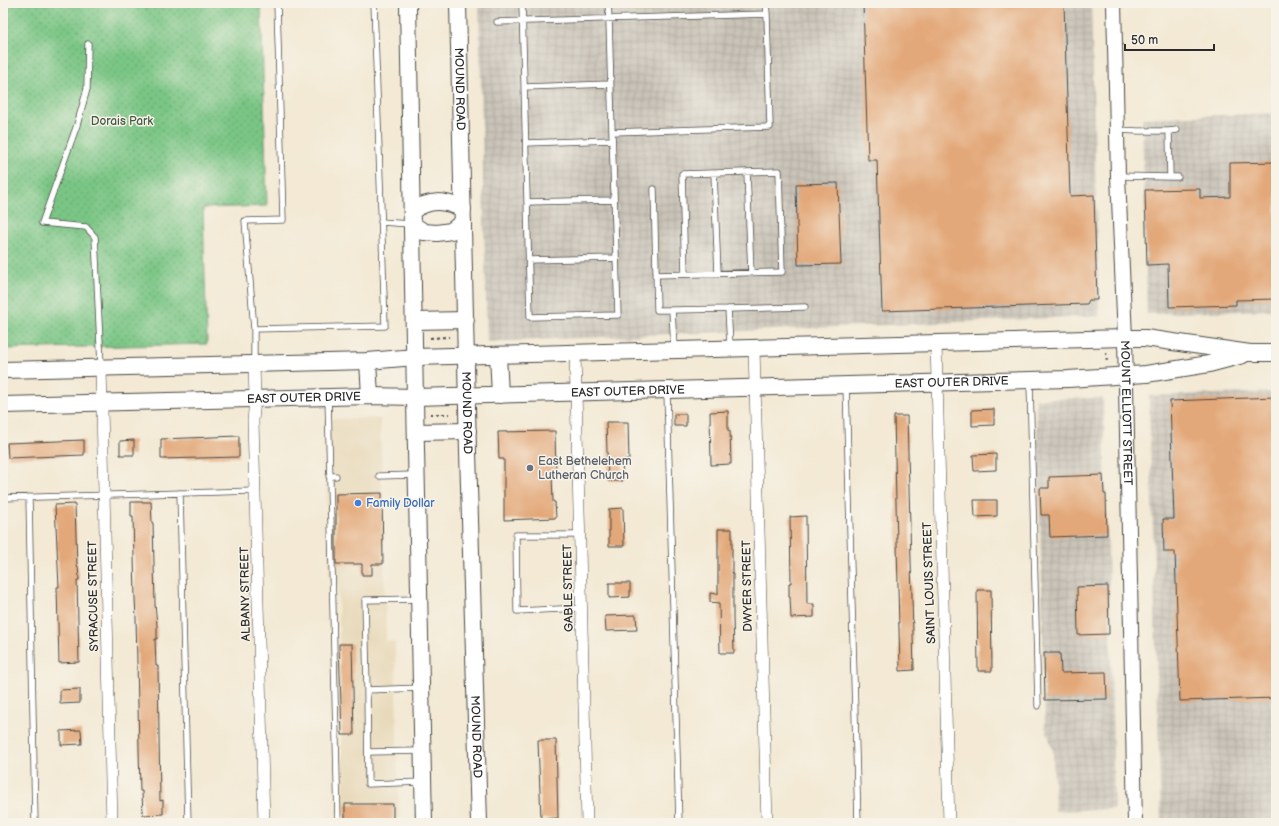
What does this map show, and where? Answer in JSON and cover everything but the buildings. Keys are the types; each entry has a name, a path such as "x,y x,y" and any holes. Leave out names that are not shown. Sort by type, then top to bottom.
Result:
{"main road":[{"path":"408,3 416,475 424,823"},
{"name":"MOUND ROAD","path":"458,3 479,823"},
{"path":"437,202 446,202 463,216 452,231 438,233 424,232 412,218 420,206 437,202"},
{"path":"414,321 466,320"},
{"name":"EAST OUTER DRIVE","path":"3,370 368,361 415,357 1125,338 1145,338 1250,353 1276,352"},
{"name":"EAST OUTER DRIVE","path":"3,405 370,396 467,396 1126,376 1209,364 1250,353"},
{"path":"498,355 500,395"},
{"path":"368,361 370,396"},
{"path":"416,432 468,431"}],"street":[{"name":"MOUNT ELLIOTT STREET","path":"1114,3 1118,176 1126,376 1135,823"},
{"name":"SAINT LOUIS STREET","path":"936,343 949,823"},
{"name":"DWYER STREET","path":"754,348 767,823"},
{"name":"GABLE STREET","path":"575,353 587,823"},
{"name":"ALBANY STREET","path":"254,364 255,399 253,420 264,823"},
{"name":"SYRACUSE STREET","path":"101,368 112,823"}],"lane":[{"path":"254,364 254,329 245,221 283,220 277,3"},
{"path":"254,329 385,326 374,3"},
{"path":"522,3 530,317 618,315 608,3"},
{"path":"612,132 770,127 766,3"},
{"path":"497,22 766,14"},
{"path":"88,44 87,89 42,223 86,227 95,237 101,368"},
{"path":"525,87 610,84"},
{"path":"1117,130 1177,130"},
{"path":"1169,131 1170,178"},
{"path":"526,143 612,140"},
{"path":"655,275 782,272 779,171 682,174 685,274"},
{"path":"714,172 718,274"},
{"path":"747,172 751,273"},
{"path":"1118,176 1178,177"},
{"path":"654,189 657,310 805,307"},
{"path":"527,202 614,200"},
{"path":"381,222 412,218"},
{"path":"529,260 616,258"},
{"path":"728,309 730,349"},
{"path":"672,310 674,350"},
{"path":"1030,380 1038,706"},
{"path":"846,385 858,823"},
{"path":"667,390 679,823"},
{"path":"328,397 338,823"},
{"path":"379,476 416,475"},
{"path":"329,476 336,476"},
{"path":"3,498 255,491"},
{"path":"180,494 188,823"},
{"path":"29,497 35,823"},
{"path":"580,535 516,535 517,610 582,608"},
{"path":"419,598 365,600 368,784 423,782"},
{"path":"367,690 421,688"},
{"path":"368,752 422,751"}],"path":[{"path":"430,338 449,337"},
{"path":"1106,349 1106,364"},
{"path":"430,414 449,414"}],"shaded area":[{"path":"479,3 1091,3 1099,316 487,342"},
{"path":"1276,113 1276,310 1147,314 1142,118"},
{"path":"1276,392 1276,823 1161,823 1149,396"},
{"path":"1103,398 1111,651 1114,809 1055,811 1053,751 1045,726 1036,399"},
{"path":"380,418 386,641 395,642 399,823 344,823 338,582 329,582 324,419"}],"green space":[{"name":"Dorais Park","path":"3,3 261,3 267,206 203,208 207,344 3,349"}],"place":[{"name":"East Bethelehem Lutheran Church","path":"530,468"},
{"name":"Family Dollar","path":"358,503"}]}
